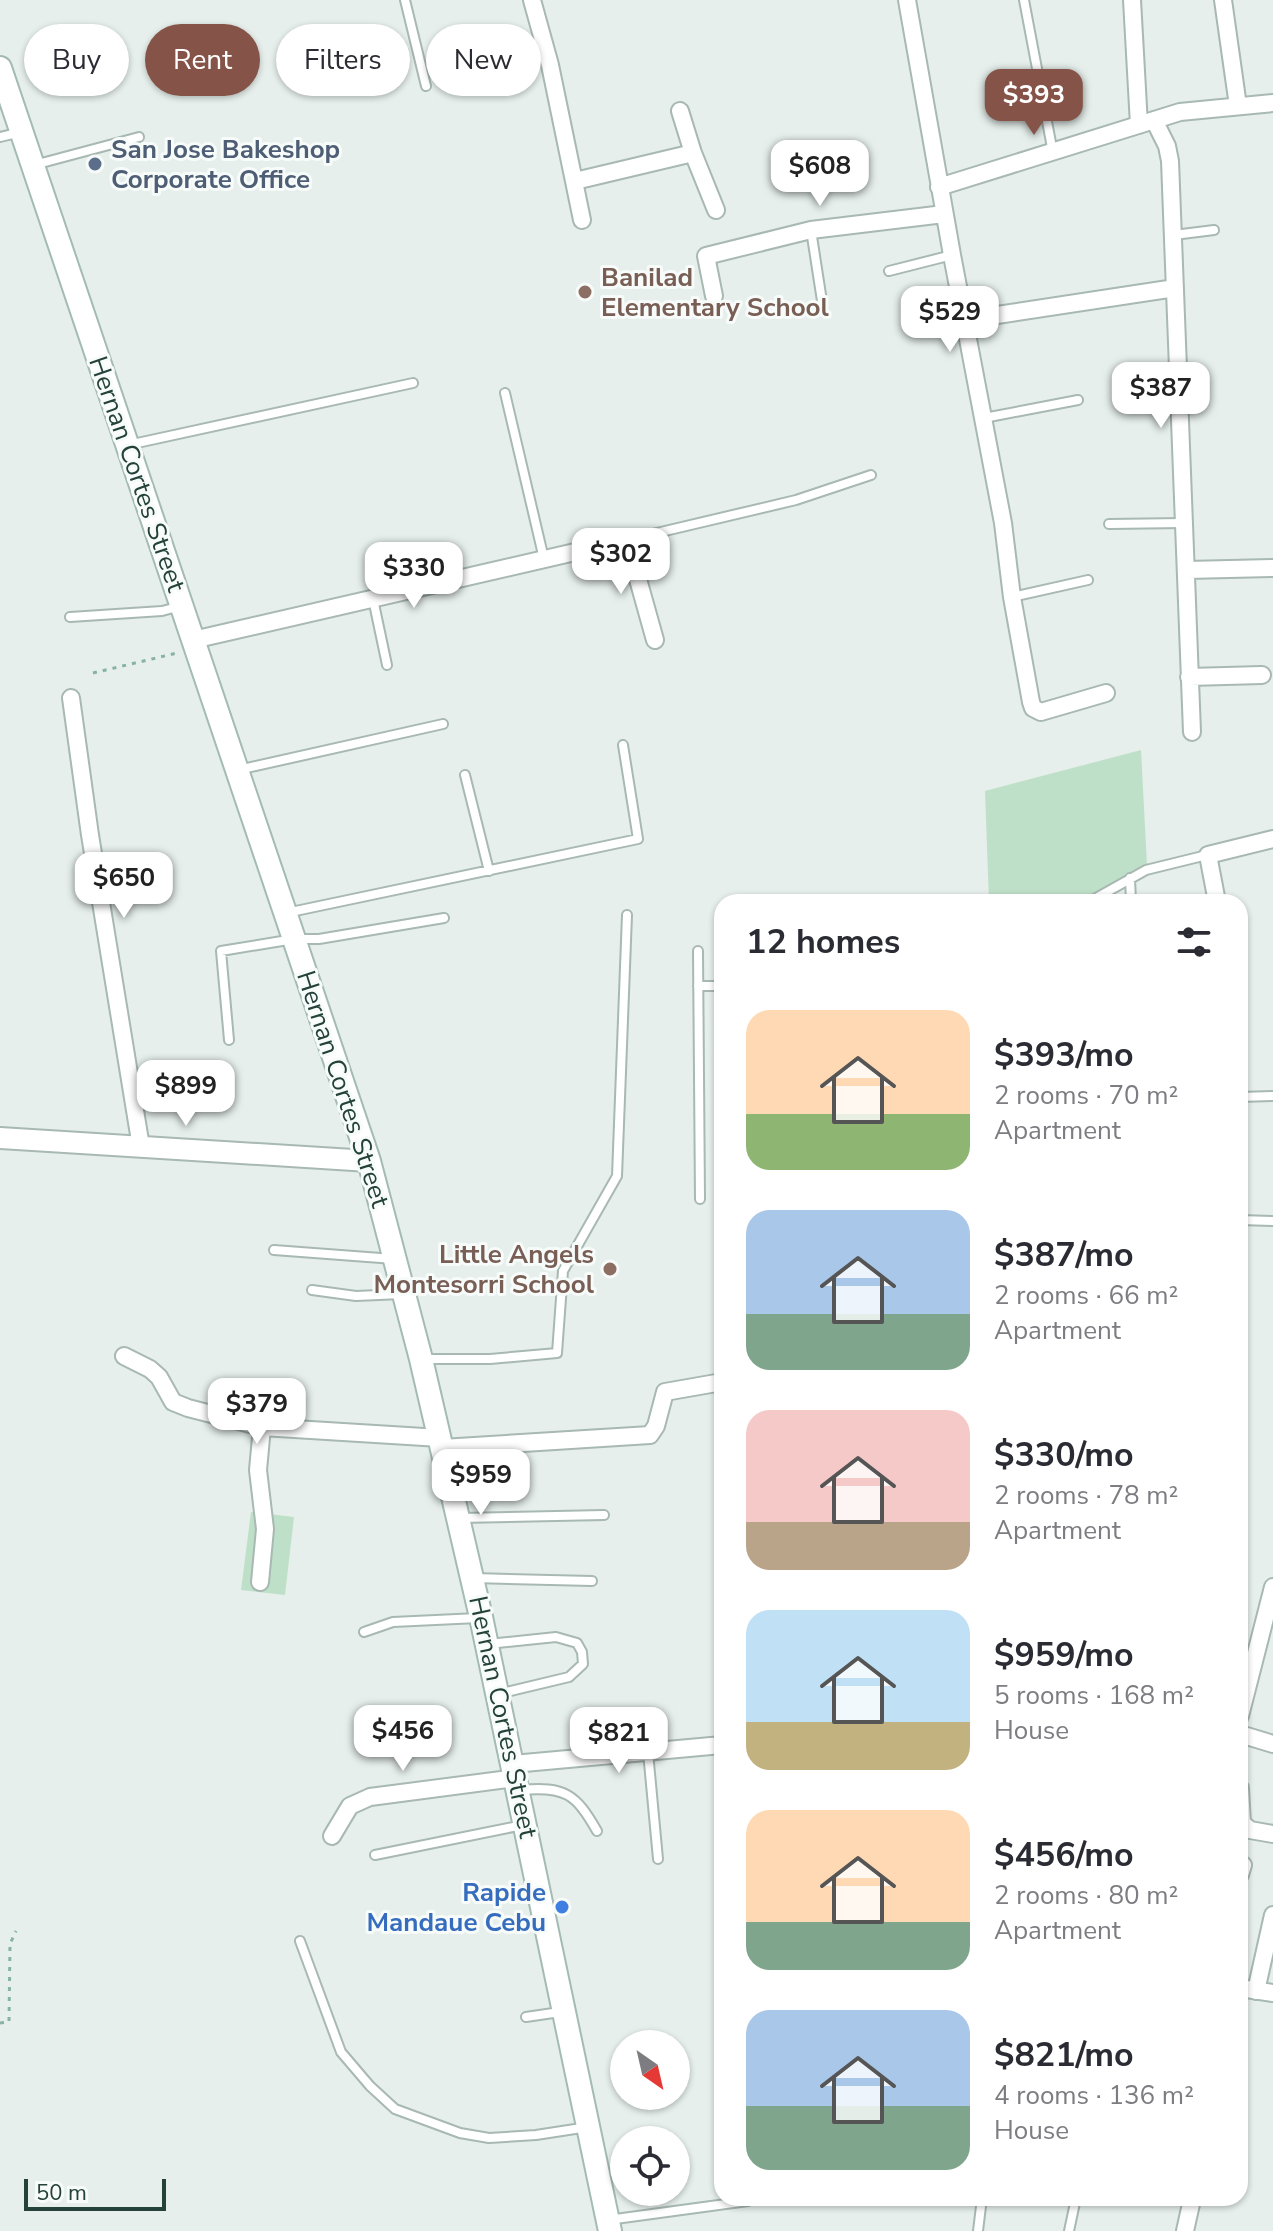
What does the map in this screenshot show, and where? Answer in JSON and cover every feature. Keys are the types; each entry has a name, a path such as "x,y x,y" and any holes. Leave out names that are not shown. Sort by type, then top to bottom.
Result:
{"main road":[{"name":"Hernan Cortes Street","path":"0,68 11,134 33,166 369,1161 421,1359 481,1617 609,2226"}],"street":[{"path":"532,0 550,65 582,220"},
{"path":"907,0 1003,523 1012,597 1033,708 1041,712 1106,693"},
{"path":"1132,0 1146,123 1162,136 1170,161 1192,732"},
{"path":"1223,0 1238,106"},
{"path":"939,187 1180,112 1273,103"},
{"path":"680,111 716,210"},
{"path":"575,181 693,153"},
{"path":"714,296 706,256 811,230 944,214"},
{"path":"964,320 1175,288"},
{"path":"195,644 627,540 655,640"},
{"path":"1187,570 1273,568"},
{"path":"1189,677 1262,675"},
{"path":"71,698 141,1147"},
{"path":"1215,894 1208,855 1273,839"},
{"path":"0,1138 369,1161"},
{"path":"124,1356 159,1377 169,1397 177,1405 262,1427 441,1443 650,1435 656,1426 665,1392 714,1383"},
{"path":"260,1582 265,1529 258,1470 262,1427"},
{"path":"1248,1685 1273,1587"},
{"path":"1248,1736 1273,1744"},
{"path":"332,1836 350,1806 370,1797 516,1777 648,1752 714,1746"},
{"path":"1248,1828 1273,1834"},
{"path":"1256,1991 1273,1915"},
{"path":"1185,2231 1191,2206"}],"lane":[{"path":"405,0 426,86"},
{"path":"1024,0 1053,153"},
{"path":"33,166 139,137"},
{"path":"811,230 822,301"},
{"path":"1174,235 1214,230"},
{"path":"889,271 952,255"},
{"path":"127,445 413,383"},
{"path":"505,393 544,560"},
{"path":"983,418 1078,400"},
{"path":"627,540 796,500 871,475"},
{"path":"1109,524 1184,523"},
{"path":"1012,597 1088,580"},
{"path":"373,599 387,665"},
{"path":"70,617 162,611 182,606"},
{"path":"237,770 443,724"},
{"path":"285,913 638,839 623,745"},
{"path":"465,775 489,871"},
{"path":"1103,894 1146,870 1208,855"},
{"path":"1130,878 1131,894"},
{"path":"421,1359 490,1359 557,1353 563,1271 617,1176 627,915"},
{"path":"229,1040 221,951 294,939 319,939 444,918"},
{"path":"698,951 700,1199"},
{"path":"698,986 714,986"},
{"path":"1248,1097 1273,1096"},
{"path":"1248,1220 1273,1221"},
{"path":"274,1250 394,1259"},
{"path":"312,1290 356,1296 403,1294"},
{"path":"458,1518 604,1515"},
{"path":"472,1578 592,1581"},
{"path":"364,1632 393,1622 481,1617"},
{"path":"487,1644 556,1637 577,1643 583,1657 583,1664 569,1677 498,1694"},
{"path":"648,1752 658,1859"},
{"path":"516,1777 535,1788 565,1793 581,1803 597,1831"},
{"path":"375,1855 526,1824"},
{"path":"300,1941 341,2052 395,2109 460,2133 489,2138 589,2127"},
{"path":"526,2017 565,2011"},
{"path":"609,2226 720,2206"},
{"path":"978,2231 981,2206"},
{"path":"1069,2231 1074,2206"}],"path":[{"path":"93,673 195,644"},
{"path":"0,2023 9,2022 10,1944 16,1931"}],"green space":[{"path":"1141,750 1147,865 1094,894 989,894 985,791"},
{"path":"251,1512 294,1517 285,1595 241,1590"}],"place":[{"name":"San Jose Bakeshop Corporate Office","path":"95,164"},
{"name":"Banilad Elementary School","path":"585,292"},
{"name":"Little Angels Montesorri School","path":"610,1269"},
{"name":"Rapide Mandaue Cebu","path":"562,1907"}]}
